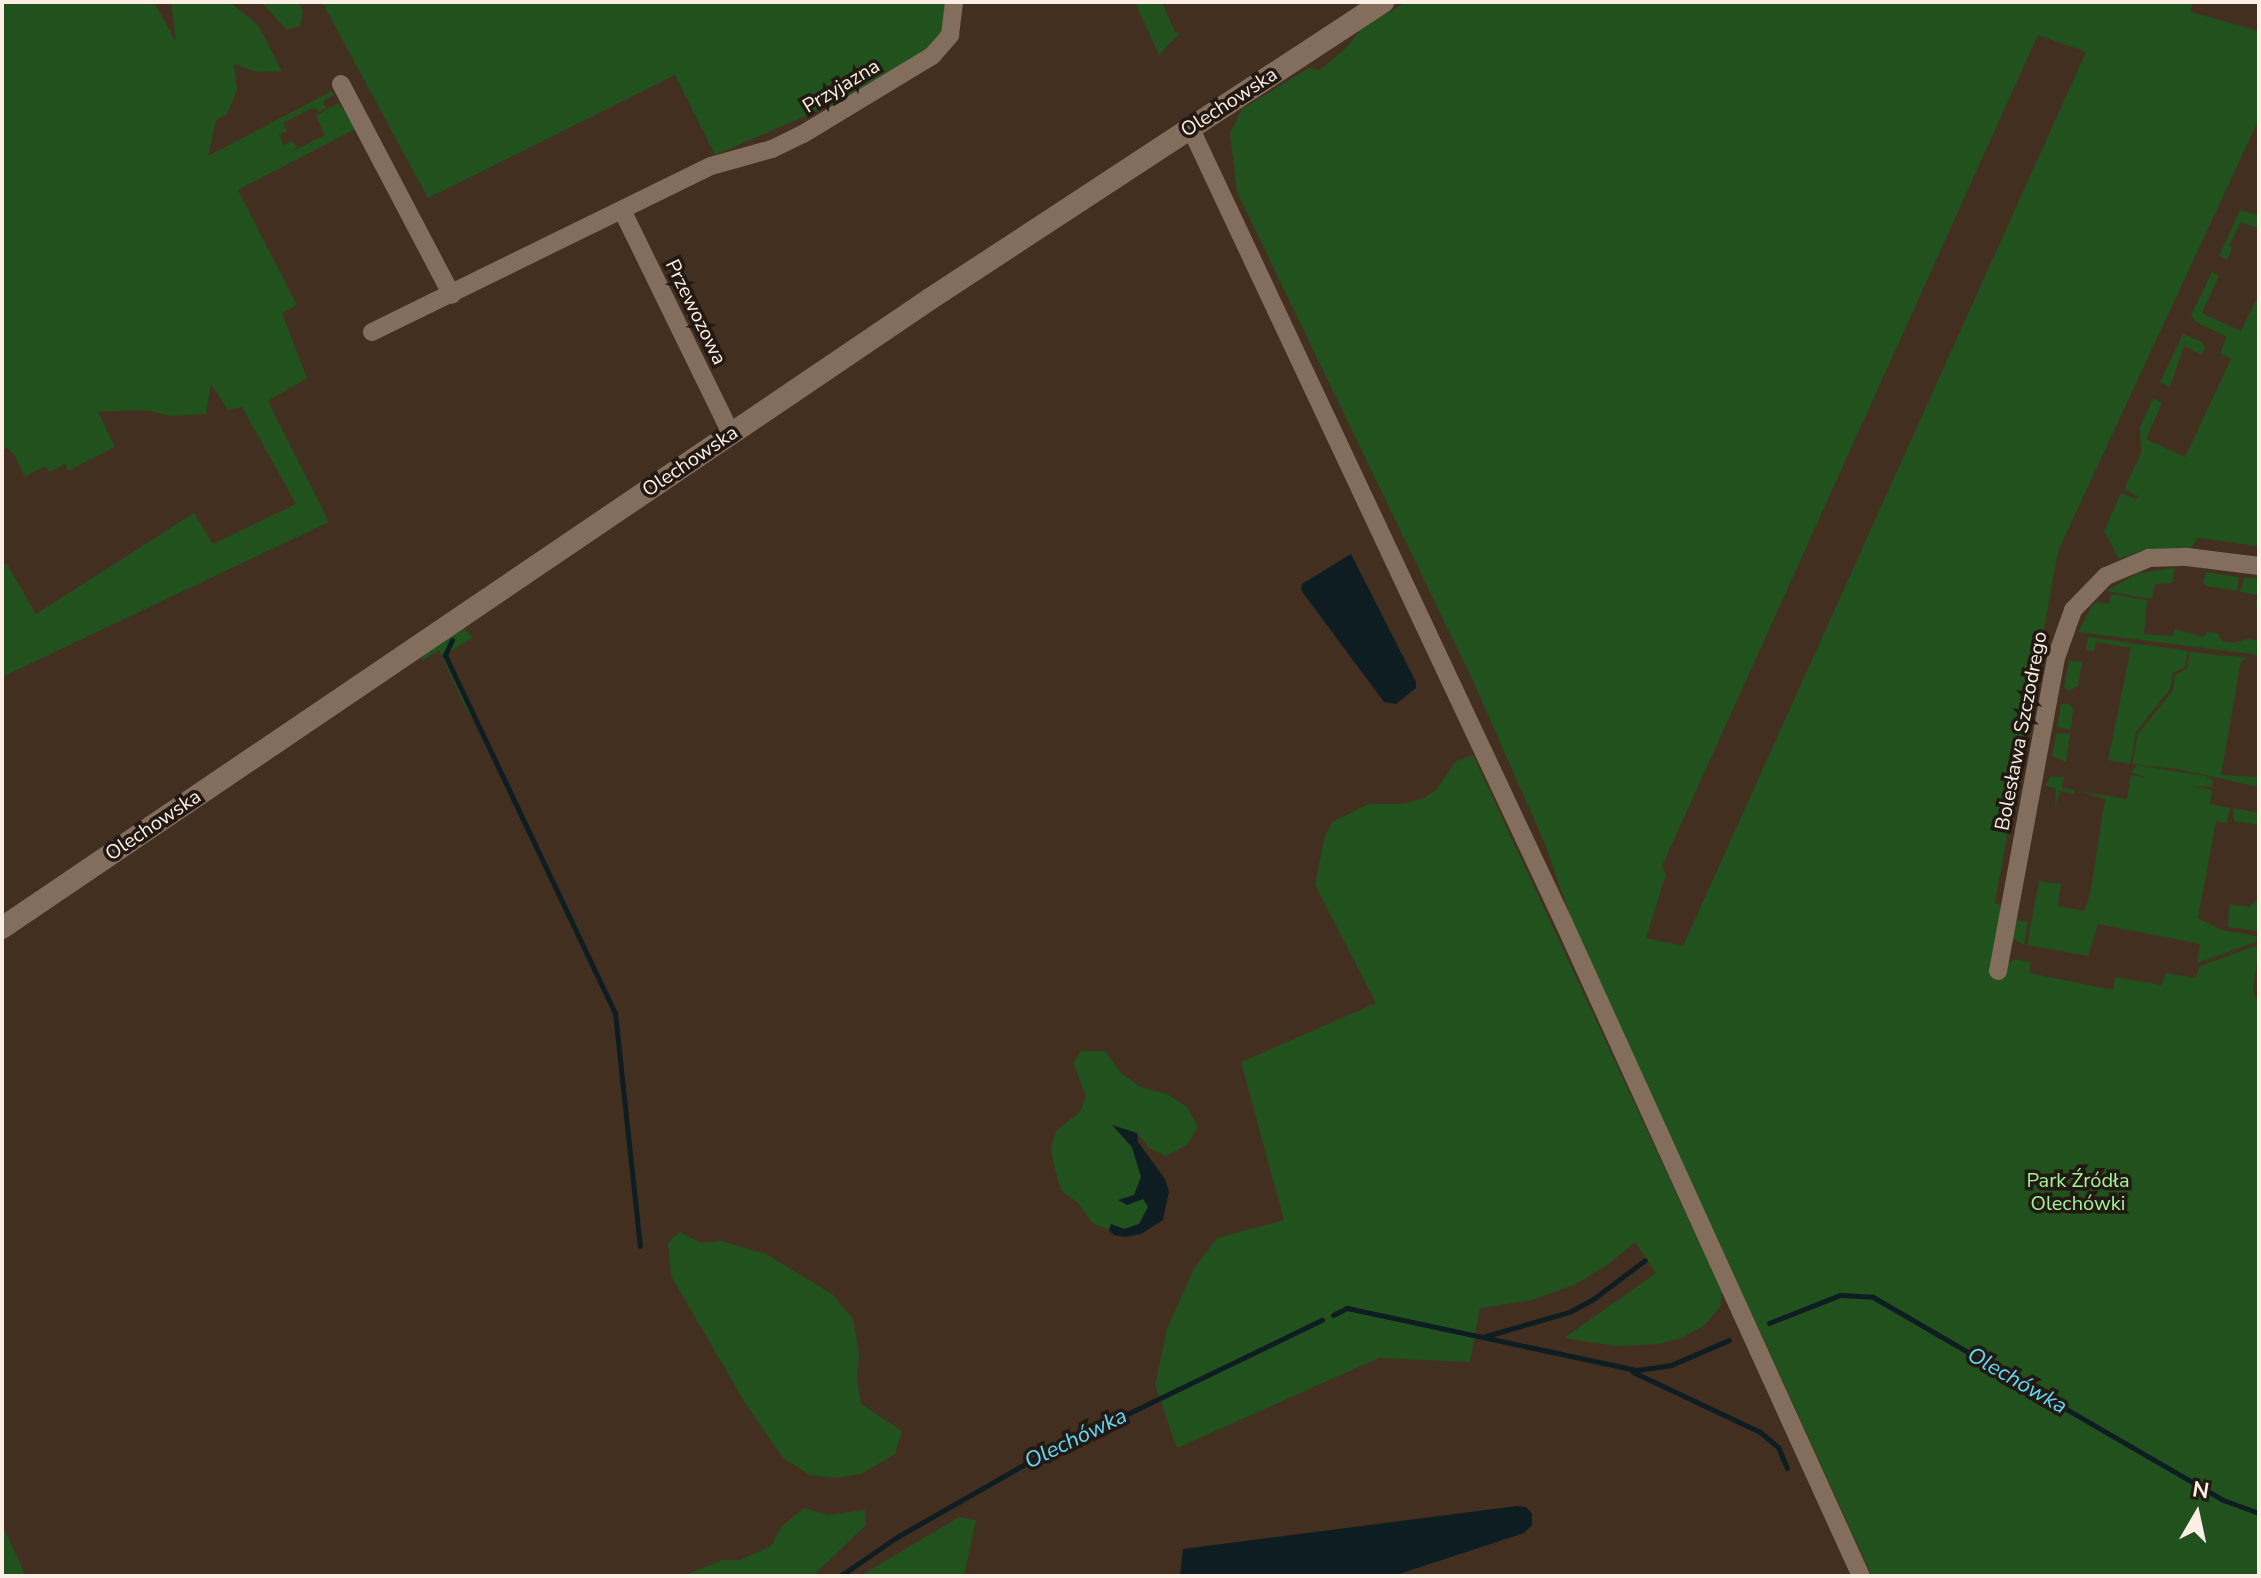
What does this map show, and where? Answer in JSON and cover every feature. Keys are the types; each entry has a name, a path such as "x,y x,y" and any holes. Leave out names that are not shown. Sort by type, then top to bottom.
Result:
{"street":[{"name":"Przyjazna","path":"622,210 711,166 772,149 803,134 932,56 950,35 954,2"},
{"name":"Olechowska","path":"2,928 731,433 1383,2"},
{"path":"341,84 452,295"},
{"path":"1190,127 1557,907 1861,1576"},
{"path":"372,332 622,210"},
{"name":"Przewozowa","path":"622,210 731,433"},
{"name":"Bolesława Szczodrego","path":"1998,971 2056,658 2073,610 2106,576 2149,558 2181,556 2259,566"}],"green space":[{"path":"2,2 154,2 176,42 171,2 245,2 232,4 258,25 282,71 257,72 234,64 237,90 227,114 216,120 208,156 332,91 334,95 323,101 326,108 318,112 315,107 283,123 287,131 279,135 284,145 293,141 297,147 291,152 325,135 316,116 338,103 357,128 238,190 297,305 282,313 307,378 268,401 329,522 2,677 2,563 7,564 36,614 194,513 213,544 296,504 242,407 228,410 211,384 206,414 170,416 146,410 98,412 115,447 68,471 65,464 49,472 45,466 25,477 15,456 8,448 2,450"},
{"path":"261,2 299,2 303,12 300,26 287,30"},
{"path":"322,2 949,2 949,18 936,45 854,95 715,155 675,75 428,198"},
{"path":"1135,2 1162,2 1175,32 1180,33 1159,55"},
{"name":"Park Źródła Olechówki","path":"1407,2 2193,2 2191,12 2259,31 2259,119 2058,551 1995,903 2001,905 1990,969 2007,965 2014,959 2031,962 2029,973 2113,990 2115,977 2161,985 2166,973 2195,978 2200,966 2255,946 2259,949 2253,991 2259,1003 2259,1576 1872,1576 1573,924 1545,844 1473,681 1237,192 1230,133 1242,109 1309,68 1320,70 1347,47 1363,27","holes":["2038,35 2086,52 1683,946 1646,938 1666,874 1662,866"]},
{"path":"2240,210 2258,215 2259,229 2241,222 2229,246 2232,248 2227,260 2219,256"},
{"path":"2212,272 2219,276 2202,313 2241,331 2259,294 2259,552 2258,546 2198,538 2191,547 2144,550 2119,559 2104,531 2121,493 2136,499 2138,496 2124,489 2141,453 2140,427 2153,398 2162,403 2146,439 2185,457 2231,359 2220,353 2227,337 2196,322 2191,315"},
{"path":"2183,334 2202,342 2205,348 2202,355 2184,346 2170,387 2160,382"},
{"path":"2175,568 2172,583 2155,584 2152,599 2106,591 2138,573"},
{"path":"2206,572 2239,577 2237,591 2206,586 2203,582"},
{"path":"2244,578 2259,578 2259,611 2256,608 2257,595 2240,592"},
{"path":"2111,594 2151,601 2147,602 2144,634 2173,636 2175,629 2204,637 2207,632 2219,634 2221,641 2234,643 2247,639 2259,641 2259,655 2078,632 2091,607 2096,602 2109,604"},
{"path":"461,627 473,637 447,654 475,712 469,715 439,650 422,661 423,654"},
{"path":"2088,637 2188,651 2185,667 2173,673 2170,689 2136,732 2130,764 2108,760 2131,648 2096,642 2094,651 2086,650"},
{"path":"2190,652 2248,658 2241,661 2221,775 2259,777 2259,787 2178,769 2132,764 2138,734 2173,690 2175,675 2187,669"},
{"path":"2069,660 2082,662 2078,686 2069,691 2064,688"},
{"path":"2061,704 2069,704 2073,709 2071,730 2057,727"},
{"path":"2056,733 2070,734 2066,762 2052,756"},
{"path":"1473,755 1722,1292 1720,1307 1706,1324 1684,1337 1659,1344 1616,1346 1564,1338 1656,1273 1635,1242 1606,1266 1574,1285 1528,1301 1480,1308 1470,1362 1379,1358 1177,1448 1155,1385 1167,1329 1194,1268 1217,1238 1284,1220 1241,1062 1376,1003 1315,885 1324,839 1332,822 1369,804 1402,804 1424,798 1436,790 1456,761"},
{"path":"2137,765 2206,776 2213,781 2212,787 2192,786 2212,790 2210,804 2230,808 2227,823 2216,821 2198,918 2222,930 2257,936 2256,942 2197,963 2200,944 2098,924 2088,956 2027,945 2039,881 2061,884 2058,906 2084,911 2090,895 2105,799 2079,791 2127,799 2131,775 2147,778 2131,772"},
{"path":"2050,777 2064,777 2062,788 2075,790 2074,794 2060,791 2055,809 2056,788 2045,786"},
{"path":"2233,808 2259,813 2259,825 2234,821"},
{"path":"2259,898 2258,931 2228,927 2229,904 2249,907"},
{"path":"2016,920 2028,922 2024,945 2013,939"},
{"path":"1081,1051 1105,1051 1122,1074 1141,1087 1167,1094 1187,1107 1198,1127 1187,1145 1166,1156 1149,1148 1137,1133 1113,1126 1132,1147 1141,1177 1134,1195 1118,1201 1144,1199 1148,1207 1139,1224 1124,1229 1111,1224 1109,1230 1092,1223 1078,1203 1061,1190 1053,1162 1051,1146 1057,1130 1080,1112 1086,1096 1073,1063"},
{"path":"679,1232 701,1243 721,1241 766,1254 832,1294 853,1319 859,1354 857,1379 861,1404 902,1431 895,1454 861,1474 835,1478 810,1475 783,1458 747,1406 671,1276 668,1243"},
{"path":"804,1508 828,1515 865,1510 866,1525 813,1576 683,1576 722,1560 740,1560 771,1546 782,1526"},
{"path":"959,1517 976,1520 964,1576 860,1576"},
{"path":"2,1524 26,1576 2,1576"}],"shaded area":[{"path":"1351,554 1416,682 1416,688 1396,704 1384,702 1301,590 1302,584"},
{"path":"1112,1125 1137,1133 1138,1142 1165,1179 1169,1192 1163,1220 1141,1234 1125,1237 1114,1235 1109,1230 1111,1224 1124,1229 1139,1224 1148,1207 1143,1199 1127,1205 1118,1200 1134,1195 1141,1177 1132,1147"},
{"path":"1526,1507 1532,1514 1532,1525 1524,1533 1393,1576 1180,1576 1183,1549"}],"waterway":[{"path":"452,640 445,655 615,1013 640,1246"},
{"path":"1486,1336 1569,1312 1592,1300 1645,1260"},
{"name":"Olechówka","path":"1769,1323 1840,1295 1873,1297 2223,1500 2259,1513"},
{"name":"Olechówka","path":"1333,1315 1347,1308 1637,1370 1671,1365 1729,1340"},
{"name":"Olechówka","path":"840,1576 897,1537 1032,1460 1322,1320"},
{"path":"1633,1372 1760,1432 1778,1447 1787,1468"}]}
